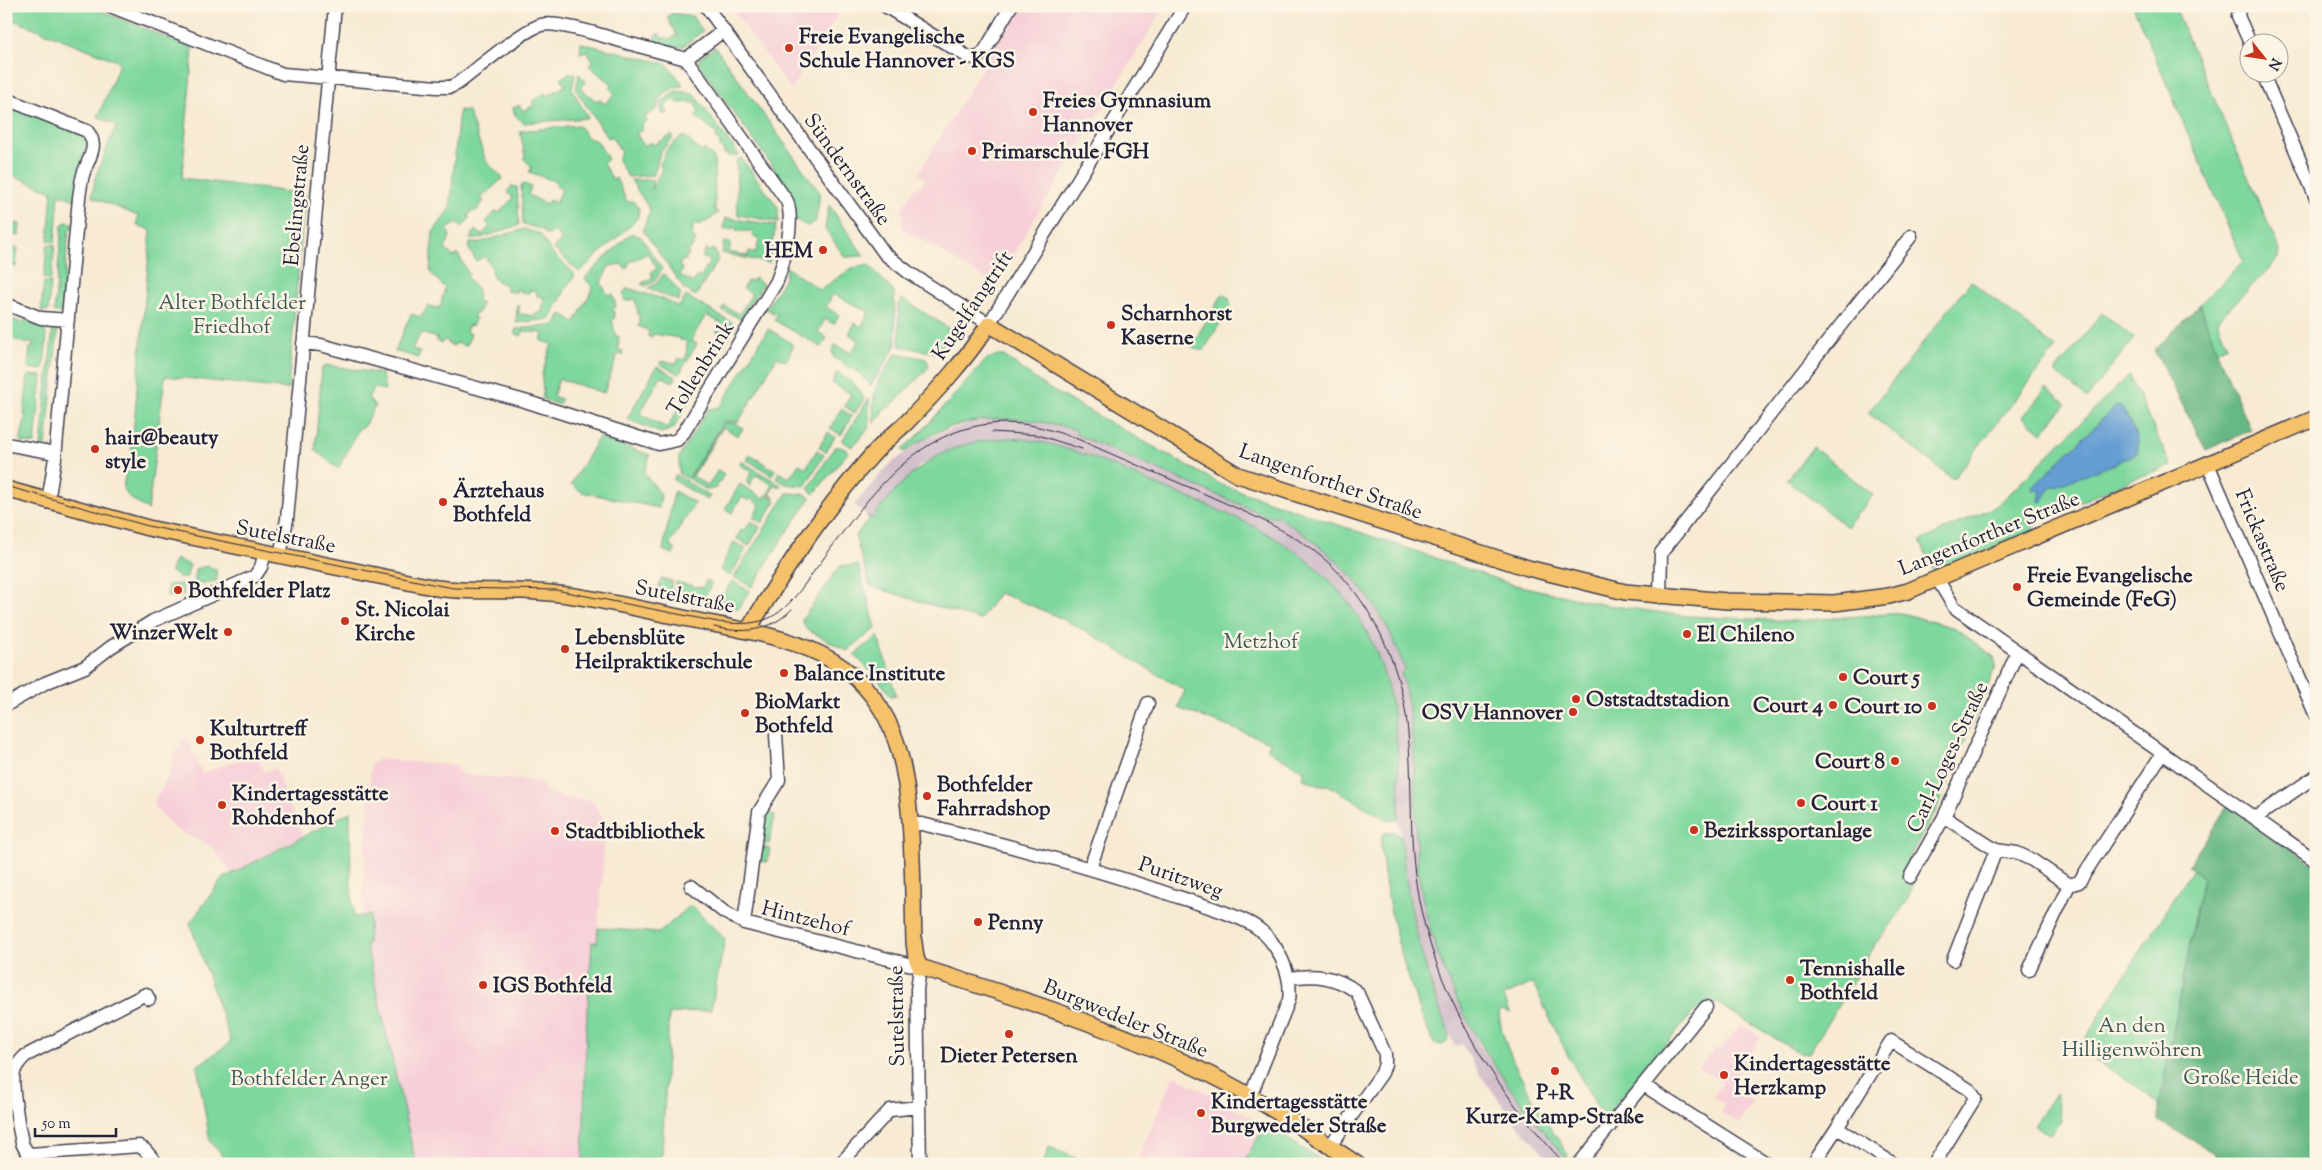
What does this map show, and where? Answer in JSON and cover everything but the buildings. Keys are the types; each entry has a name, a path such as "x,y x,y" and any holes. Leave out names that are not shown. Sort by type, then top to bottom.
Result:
{"main road":[{"name":"Langenforther Straße","path":"989,324 1238,475 1528,568 1625,592 1660,597 1797,604 1834,603 1889,596 1938,580 2316,418"},
{"name":"Kugelfangtrift","path":"748,630 795,555 828,509 877,450 956,368 989,324"},
{"name":"Sutelstraße","path":"6,489 148,528 446,589 473,592 535,591 584,598 748,630 799,643 838,664 862,683 882,710 899,748 909,824 914,942 916,958 920,967"},
{"name":"Burgwedeler Straße","path":"920,967 1048,1008 1142,1043 1212,1076 1250,1097 1357,1164"}],"street":[{"path":"110,6 268,70 283,74 450,87 528,31 542,24 556,25 686,59 723,31"},
{"name":"Ebelingstraße","path":"280,556 287,519 335,6"},
{"name":"Sündernstraße","path":"706,6 885,254 908,272 989,324"},
{"path":"885,6 968,57 977,58 984,52 1012,6"},
{"name":"Kugelfangtrift","path":"989,324 1185,6"},
{"path":"2240,6 2238,16 2245,32"},
{"name":"Tollenbrink","path":"303,343 321,345 531,403 659,444 677,440 684,432 777,281 782,267 790,211 787,201 686,59"},
{"path":"2266,82 2316,198"},
{"path":"6,99 86,131 93,138 94,148 81,182 55,453 48,502"},
{"path":"1660,597 1661,553 1911,236"},
{"path":"6,304 41,318 68,320"},
{"path":"6,444 55,453"},
{"name":"Frickastraße","path":"2208,464 2316,716"},
{"path":"6,706 45,683 85,667 111,647 153,621 255,576 261,567 265,553"},
{"path":"1938,580 1954,607 2316,861"},
{"name":"Carl-Loges-Straße","path":"1910,877 1944,817 2017,652"},
{"path":"1090,868 1148,704"},
{"path":"744,923 759,812 779,780 776,735"},
{"path":"2029,970 2069,885 2079,882 2162,754"},
{"path":"2255,818 2316,776"},
{"path":"1944,817 1996,850 2018,853 2069,885"},
{"name":"Puritzweg","path":"909,824 922,824 1090,868 1198,903 1255,926 1266,935 1290,978"},
{"path":"1953,960 1996,850"},
{"name":"Hintzehof","path":"690,886 724,912 744,923 920,967"},
{"name":"Sutelstraße","path":"920,967 917,990 920,1164"},
{"path":"1250,1097 1289,1000 1290,978 1312,974 1326,977 1357,992 1385,1054 1382,1073 1330,1146"},
{"path":"149,999 146,994 25,1056 18,1064 14,1080 23,1146 31,1159 139,1146 158,1164"},
{"path":"1579,1164 1706,1007"},
{"path":"1813,1164 1891,1041 1970,1090 1975,1098 1934,1164"},
{"path":"1643,1085 1768,1164"},
{"path":"840,1164 890,1110 919,1107"},
{"path":"1836,1128 1894,1164"}],"shaded area":[{"name":"Freie Evangelische Schule Hannover - KGS","path":"730,6 843,6 791,90"},
{"path":"1020,6 1165,6 999,277 989,281 903,229 901,221 905,215 900,212 914,189 922,185 926,179 918,174"},
{"path":"1005,418 1041,421 1076,431 1077,435 1269,517 1277,516 1322,546 1346,568 1364,590 1390,632 1405,669 1401,673 1412,729 1418,861 1432,934 1478,1043 1522,1106 1567,1159 1563,1164 1553,1164 1519,1127 1480,1075 1462,1044 1455,1046 1443,1018 1422,958 1408,897 1400,826 1398,826 1396,723 1386,679 1378,656 1360,620 1325,576 1294,550 1248,524 1091,457 1037,441 1000,439 953,449 920,465 871,518 854,505 890,464 923,440 969,423"},
{"name":"Kindertagesstätte Rohdenhof","path":"187,737 202,774 256,753 264,772 275,768 303,837 232,874 212,847 177,830 155,809 154,802 170,773 175,752 183,746 181,740"},
{"name":"IGS Bothfeld","path":"378,759 454,765 462,774 539,782 551,795 560,796 560,798 592,800 606,822 597,943 593,942 586,1031 583,1164 416,1164 366,943 368,944 362,915 371,765"},
{"name":"Kindertagesstätte Herzkamp","path":"1741,1024 1761,1037 1730,1087 1753,1101 1739,1124 1720,1112 1725,1104 1714,1097 1723,1082 1699,1068 1716,1047 1720,1050"},
{"name":"Kindertagesstätte Burgwedeler Straße","path":"1174,1075 1266,1125 1242,1164 1136,1164"}],"green space":[{"name":"Alter Bothfelder Friedhof","path":"6,6 89,6 193,48 182,178 305,194 288,389 165,376 148,510 127,494 124,484 131,458 151,230 137,225 138,216 92,197 95,178 116,125 98,117 120,62 6,17"},
{"path":"2133,6 2174,6 2280,251 2279,258 2217,321 2227,345 2216,350 2200,304 2243,261"},
{"path":"672,13 692,16 703,31 681,48 656,42 654,37 659,33 663,39 667,37 669,40 677,35 667,17"},
{"path":"581,43 667,64 682,83 682,86 669,90 662,96 657,109 645,117 647,121 641,125 643,129 636,133 644,146 651,142 653,145 672,135 673,138 660,152 654,175 628,177 618,160 621,151 611,136 608,138 576,90 579,74 586,81 580,88 596,101 599,99 605,104 615,93 609,88 612,84 589,66 593,61 587,51 580,53"},
{"path":"715,47 820,193 816,221 807,226 794,219 785,189 786,185 698,63 700,58"},
{"path":"570,73 575,74 572,89 588,118 523,123 515,115 513,108 519,105 523,111 534,105 532,101 545,93 547,96 565,86 561,78"},
{"path":"675,91 693,93 739,155 729,157 728,154 724,154 719,145 721,143 715,138 718,135 695,116 699,112 694,102 679,103 673,99 665,107 668,113 663,115 660,104"},
{"path":"6,103 83,133 88,140 75,200 59,194 55,242 48,241 52,191 6,173"},
{"path":"459,110 468,111 486,161 503,178 481,198 484,201 475,212 473,210 468,216 470,218 462,227 457,223 447,229 450,236 445,249 454,257 458,254 469,275 467,277 478,290 477,302 482,304 477,314 475,313 473,317 476,318 472,326 469,325 466,332 471,334 466,346 455,343 454,346 444,340 442,343 436,341 437,338 421,333 412,349 420,352 418,358 395,351 411,314 421,317 428,306 440,308 445,288 430,272 433,232 450,209"},
{"path":"578,125 588,138 597,141 608,159 603,164 613,180 616,178 627,202 633,201 639,209 638,217 633,223 579,272 553,248 562,239 554,231 549,235 544,233 543,230 523,224 521,186 524,184 531,187 528,195 547,204 549,200 556,203 562,189 556,186 557,182 529,172 532,167 523,158 525,156 520,131"},
{"path":"681,137 686,137 701,152 704,149 714,158 715,211 718,212 710,220 693,226 692,237 696,240 687,252 689,253 685,261 682,260 679,266 683,269 680,275 693,283 697,276 701,278 710,261 702,257 706,249 710,251 714,249 718,260 696,296 684,289 643,230 650,210 631,180 653,180 651,190 662,169 660,165 667,149"},
{"path":"741,158 778,207 778,222 738,215 736,161"},
{"path":"512,186 517,187 519,225 478,239 470,239 475,230 482,235 490,226 486,222 496,211 499,213 513,198 507,192"},
{"path":"829,205 864,256 845,257 825,229"},
{"path":"726,218 776,225 769,263 722,253 724,242 731,243 729,252 748,256 749,251 756,253 759,238 752,236 753,231 736,231 737,228 733,227 732,230 723,228"},
{"path":"65,222 73,223 72,228 69,230 61,313 54,312 62,226"},
{"path":"6,223 13,226 15,223 20,224 19,236 11,235 9,246 18,248 16,267 6,264"},
{"path":"524,229 540,234 551,252 574,273 574,278 569,283 550,319 516,323 517,305 519,306 519,314 535,316 535,314 542,312 544,297 537,296 537,291 530,290 529,293 521,292 521,290 517,289 516,292 506,291 506,285 495,280 491,272 493,270 485,256 476,261 469,249 470,243 478,243"},
{"path":"631,233 641,237 662,269 655,281 646,286 641,284 653,277 651,272 657,269 648,253 628,263 629,266 625,269 622,264 609,266 601,283 608,295 613,294 616,307 613,308 615,318 612,319 616,337 619,336 618,349 623,351 622,355 618,354 604,393 559,379 553,396 561,399 559,405 543,399 542,374 552,344 541,341 543,333 523,331 521,336 514,333 516,329 555,325 561,314 575,322 593,288 585,278"},
{"path":"47,245 55,245 51,279 44,278"},
{"path":"869,265 894,292 896,345 871,386 859,373 834,358 832,351 835,345 851,353 859,340 849,334 855,323 861,327 869,312 833,294 826,307 839,315 834,324 825,319 818,332 827,338 821,347 774,320 777,315 766,309 785,278 786,267 820,290 852,268"},
{"path":"664,273 681,294 678,301 648,288 657,283"},
{"path":"754,278 763,284 741,319 722,310 724,306 739,314 752,294 743,288 747,281 752,281"},
{"path":"1971,281 2056,348 1953,479 1868,413"},
{"path":"44,282 51,282 48,311 41,311"},
{"path":"627,288 663,299 679,307 686,296 736,325 734,330 706,315 691,340 697,344 679,374 660,364 661,361 677,363 678,359 686,359 687,341 680,340 680,338 653,334 652,337 648,337 649,331 638,326 640,323 635,299 625,301 623,295"},
{"path":"1223,294 1229,298 1231,305 1204,350 1198,350 1191,346"},
{"path":"903,299 948,328 949,340 941,354 900,346 898,304"},
{"path":"2200,304 2218,354 2251,430 2206,450 2154,350"},
{"path":"2102,313 2134,338 2087,398 2055,372"},
{"path":"6,317 22,323 29,318 42,327 46,339 43,370 28,368 30,348 33,347 33,343 27,344 6,336"},
{"path":"53,326 58,327 46,446 41,445"},
{"path":"768,329 790,342 793,346 786,361 777,357 739,421 723,422 688,479 679,474 679,457 708,409 720,407"},
{"path":"720,330 730,335 673,429 661,433 627,419 657,366 676,377 673,382 661,376 640,414 667,428 723,335 716,331"},
{"path":"896,353 927,359 929,367 889,408 887,407 882,411 883,413 874,423 873,410 877,385"},
{"name":"Bezirkssportanlage","path":"1004,356 1046,387 1222,485 1511,584 1606,605 1687,616 1795,621 1901,613 1955,628 1994,657 1996,666 1936,810 1909,858 1908,871 1914,885 1907,900 1877,942 1809,1053 1799,1053 1717,1003 1696,1009 1604,1118 1568,1056 1533,983 1504,996 1510,1013 1502,1010 1499,1011 1501,1028 1515,1066 1536,1105 1568,1155 1567,1159 1510,1088 1485,1050 1463,1011 1444,970 1430,927 1420,883 1416,837 1412,734 1410,714 1401,673 1405,669 1384,621 1370,600 1355,580 1320,546 1277,516 1269,517 1077,435 1076,430 1055,424 1033,421 988,420 966,423 945,429 924,439 905,452 902,450 921,432 987,359"},
{"path":"326,365 382,374 385,390 374,388 368,397 375,406 363,428 359,428 338,469 315,450 322,368"},
{"path":"837,372 856,386 864,398 855,413 844,406 851,394 832,383"},
{"path":"28,375 42,376 35,444 20,442 26,415 24,415"},
{"path":"2129,375 2171,466 2141,476 2033,522 2034,530 1935,574 1920,541 1998,505","holes":["2119,406 2134,431 2130,457 2049,488 2043,500 2039,501 2041,491 2034,486 2115,407"]},
{"path":"2046,388 2066,404 2042,433 2023,417"},
{"path":"869,398 869,428 852,447 842,441"},
{"path":"841,409 852,416 841,435 830,428"},
{"path":"724,423 736,423 743,428 738,436 723,427 693,476 708,486 718,470 724,474 716,488 707,490 689,479"},
{"path":"828,432 835,437 826,452 819,447"},
{"path":"599,437 650,455 644,473 661,494 659,508 582,492 571,484"},
{"name":"Metzhof","path":"1012,438 1032,440 1071,450 1212,507 1277,539 1317,569 1339,591 1357,615 1371,640 1382,668 1390,697 1395,727 1399,782 1398,820 1387,820 1328,785 1320,786 1302,778 1304,771 1267,749 1270,742 1178,708 1185,690 1093,635 1050,613 999,593 980,620 870,586 855,536 870,518 866,515 872,518 901,484 916,471 948,451 967,444"},
{"path":"835,447 841,447 849,451 814,494 808,489"},
{"path":"1813,447 1873,495 1847,527 1787,480"},
{"path":"817,450 824,455 805,486 786,484 776,478 779,472 789,478 799,464 806,468"},
{"path":"750,455 775,470 772,475 747,460"},
{"path":"741,461 781,485 781,487 775,485 770,493 776,499 768,494 773,485 756,475 751,482 751,486 746,482 752,472 739,464"},
{"path":"676,475 710,496 707,500 673,480"},
{"path":"740,484 764,499 766,495 776,501 762,523 753,517 760,505 750,498 749,501 742,497 732,513 725,509"},
{"path":"674,491 695,503 669,545 676,550 673,554 663,550"},
{"path":"787,493 805,494 811,498 752,587 734,577"},
{"path":"751,521 760,527 749,546 736,538"},
{"path":"734,542 746,549 730,576 720,570"},
{"path":"175,559 190,565 186,578 180,578 171,572"},
{"path":"858,565 876,628 847,651 806,629 802,620 840,566"},
{"path":"207,566 216,569 217,580 211,583 195,583 195,569"},
{"path":"661,579 672,581 669,598 657,596"},
{"path":"707,580 712,583 700,604 677,600 678,593 674,592 676,582 702,588"},
{"path":"732,581 749,591 739,608 727,610 716,607"},
{"path":"182,584 184,594 167,597 168,585"},
{"path":"878,636 896,695 891,696 875,675 854,655"},
{"name":"Große Heide","path":"2229,804 2316,866 2316,1164 2216,1164 2215,1153 2159,1121 2159,1105 2203,877 2188,866"},
{"name":"Bothfelder Anger","path":"350,812 351,888 354,917 370,915 368,944 366,944 416,1164 229,1164 210,1141 197,1066 231,1042 190,923 222,879"},
{"path":"766,812 775,815 769,844 760,843 763,814"},
{"path":"1395,832 1401,837 1407,887 1418,937 1431,985 1449,1033 1448,1041 1442,1045 1434,1043 1431,1038 1415,996 1395,931 1381,849 1383,834"},
{"path":"759,845 770,849 767,862 757,861"},
{"name":"An den Hilligenwöhren","path":"2193,869 2203,877 2159,1105 2130,1082 2078,1050"},
{"path":"691,905 725,939 711,1010 669,1014 662,1155 639,1164 583,1164 586,1031 592,942 597,943 598,928 659,933"},
{"path":"2055,1093 2061,1121 2051,1135 2034,1126"},
{"path":"1266,1125 1327,1164 1242,1164"},
{"path":"1049,1147 1090,1164 1043,1164"}],"water":[{"path":"2119,406 2122,408 2136,436 2138,442 2137,453 2115,464 2050,488 2043,501 2039,502 2041,491 2033,490 2034,486 2115,407"}],"tram line":[{"path":"6,486 148,526 437,585 454,588 556,590 718,622 737,624 761,621 783,609 797,594 881,485 904,463 929,445 957,432 988,424 1022,424 1042,428 1073,437 1205,494 1289,534 1319,555 1347,582 1371,616 1390,654 1397,674 1406,715 1409,739 1412,837 1416,886 1431,946 1443,980 1458,1014 1495,1078 1517,1108 1565,1164"},
{"path":"992,432 1038,435 1082,449"},
{"path":"714,627 735,630 765,627 784,617 792,609"}],"place":[{"name":"Freie Evangelische Schule Hannover - KGS","path":"789,48"},
{"name":"Freies Gymnasium Hannover","path":"1033,112"},
{"name":"Primarschule FGH","path":"972,151"},
{"name":"HEM","path":"823,250"},
{"name":"Scharnhorst Kaserne","path":"1111,325"},
{"name":"hair@beauty style","path":"95,449"},
{"name":"Ärztehaus Bothfeld","path":"443,502"},
{"name":"Freie Evangelische Gemeinde (FeG)","path":"2017,587"},
{"name":"Bothfelder Platz","path":"178,590"},
{"name":"St. Nicolai Kirche","path":"345,621"},
{"name":"WinzerWelt","path":"228,632"},
{"name":"El Chileno","path":"1687,634"},
{"name":"Lebensblüte Heilpraktikerschule","path":"565,649"},
{"name":"Balance Institute","path":"784,673"},
{"name":"Court 5","path":"1843,677"},
{"name":"Oststadtstadion","path":"1576,699"},
{"name":"Court 4","path":"1833,705"},
{"name":"Court 10","path":"1932,706"},
{"name":"OSV Hannover","path":"1573,712"},
{"name":"BioMarkt Bothfeld","path":"745,713"},
{"name":"Kulturtreff Bothfeld","path":"200,740"},
{"name":"Court 8","path":"1895,761"},
{"name":"Bothfelder Fahrradshop","path":"927,796"},
{"name":"Court 1","path":"1801,803"},
{"name":"Kindertagesstätte Rohdenhof","path":"222,805"},
{"name":"Bezirkssportanlage","path":"1694,830"},
{"name":"Stadtbibliothek","path":"555,831"},
{"name":"Penny","path":"978,922"},
{"name":"Tennishalle Bothfeld","path":"1790,980"},
{"name":"IGS Bothfeld","path":"483,985"},
{"name":"Dieter Petersen","path":"1009,1034"},
{"name":"P+R Kurze-Kamp-Straße","path":"1555,1071"},
{"name":"Kindertagesstätte Herzkamp","path":"1724,1075"},
{"name":"Kindertagesstätte Burgwedeler Straße","path":"1201,1113"}]}
